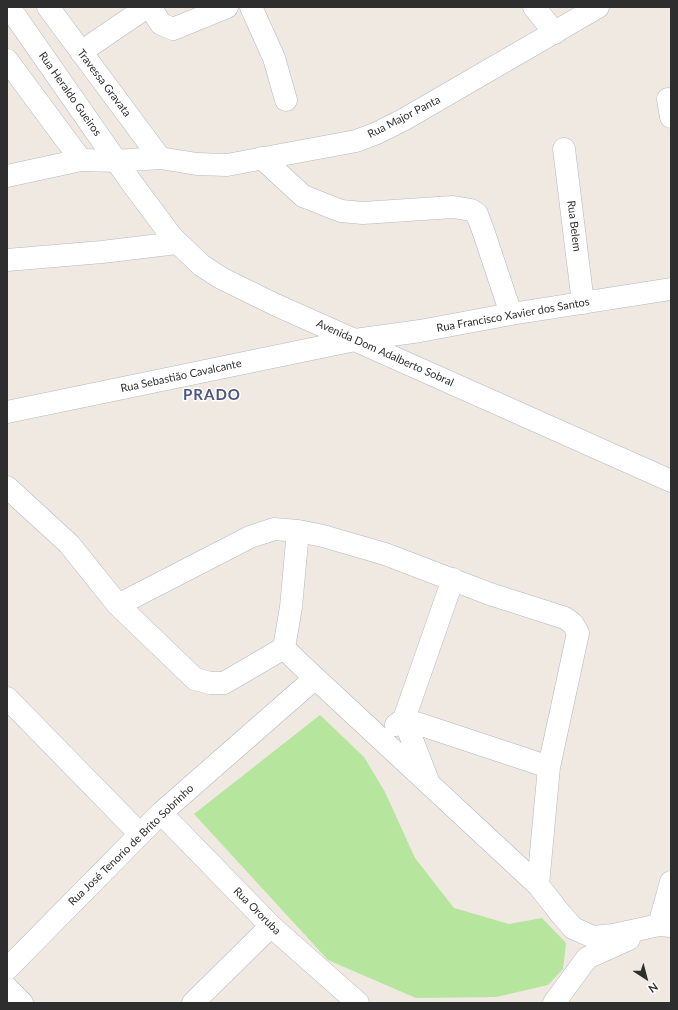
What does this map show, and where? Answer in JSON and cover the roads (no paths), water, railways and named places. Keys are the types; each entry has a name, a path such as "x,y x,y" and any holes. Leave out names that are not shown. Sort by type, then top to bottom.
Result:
{"street":[{"name":"Rua Heraldo Gueiros","path":"9,7 131,182"},
{"name":"Travessa Gravata","path":"48,7 160,158"},
{"path":"81,52 147,7"},
{"path":"150,7 161,24 173,29 227,7"},
{"path":"251,7 274,58 286,100"},
{"path":"534,7 555,33"},
{"name":"Rua Major Panta","path":"7,176 81,160 116,161 160,158 211,165 227,165 356,141 377,133 403,120 598,7"},
{"path":"7,60 81,160"},
{"name":"Rua Belem","path":"564,149 583,303"},
{"path":"262,158 303,196 341,211 363,213 453,207 472,210 477,214 511,314"},
{"name":"Avenida Dom Adalberto Sobral","path":"131,182 174,240 201,265 221,278 276,305 671,480"},
{"path":"7,260 102,252 174,240"},
{"name":"Rua Francisco Xavier dos Santos","path":"355,340 420,331 511,314 671,289"},
{"name":"Rua Sebastião Cavalcante","path":"7,412 355,340"},
{"path":"7,487 69,544 118,605 195,679 210,683 224,683 284,648"},
{"path":"118,605 250,537 274,529 298,530 385,554 490,594 565,618 573,624 578,633 549,768 538,885"},
{"path":"284,648 291,607 298,530"},
{"path":"379,739 404,719 453,579"},
{"path":"284,648 314,679 538,885 573,928 593,937 613,936 665,926"},
{"name":"Rua José Tenorio de Brito Sobrinho","path":"7,969 161,813 314,679"},
{"path":"7,698 140,834"},
{"path":"404,719 549,768"},
{"path":"404,719 429,784"},
{"name":"Rua Ororuba","path":"161,813 271,926 358,1003"},
{"path":"665,926 671,882"},
{"path":"193,1003 271,926"},
{"path":"554,1003 587,958 665,926"},
{"path":"7,988 22,1003"}],"district":[{"name":"PRADO","path":"212,395"}]}
